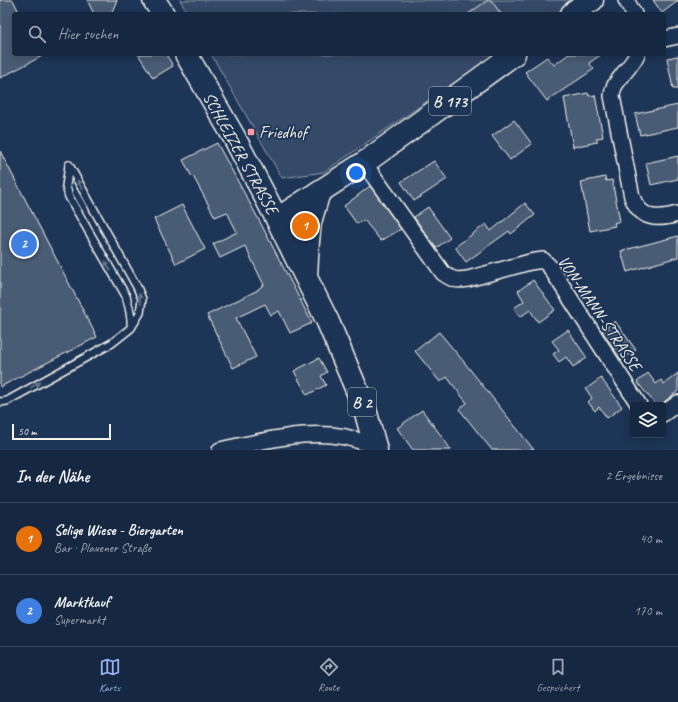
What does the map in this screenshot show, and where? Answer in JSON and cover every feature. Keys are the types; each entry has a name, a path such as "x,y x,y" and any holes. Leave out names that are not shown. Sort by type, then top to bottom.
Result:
{"main road":[{"path":"154,0 162,12"},
{"path":"575,12 592,0"},
{"name":"SCHLEIZER STRASSE","path":"187,56 234,137 277,219 331,329 360,394 377,449"},
{"name":"B 173","path":"277,219 364,163 511,56"},
{"path":"306,279 310,222 319,192"}],"street":[{"path":"626,0 633,12"},
{"path":"666,39 678,36"},
{"path":"636,56 612,89 612,96 632,197 635,206 641,212 649,216 660,217 678,214"},
{"name":"VON-MANN-STRASSE","path":"364,163 443,273 450,278 458,280 468,279 530,262 543,260 550,267 637,402"},
{"path":"666,412 678,403"},
{"path":"220,450 247,447 293,436 314,435 338,436 359,441 377,449"}],"lane":[{"path":"0,402 7,401 112,343 131,328 140,313 142,300 137,286 69,164 66,186 68,196 126,296 131,311 131,328"}],"shaded area":[{"path":"180,0 575,0 558,12 187,12"},
{"path":"212,56 493,56 324,172 282,178"}],"building":[{"path":"0,0 13,0 19,12 12,12 12,56 42,56 0,78"},
{"path":"87,0 117,0 112,12 93,12"},
{"path":"488,0 491,0 500,12 471,12"},
{"path":"653,0 678,0 663,12 661,12"},
{"path":"139,56 167,56 173,66 153,78"},
{"path":"566,56 599,56 589,63 594,69 547,101 525,72 547,57 554,65"},
{"path":"678,56 678,89 673,89 667,58"},
{"path":"588,93 589,96 595,95 603,137 597,138 597,142 573,147 564,98"},
{"path":"678,105 678,127 640,135 635,114"},
{"path":"514,120 532,144 510,160 492,136"},
{"path":"217,143 259,220 312,323 290,333 279,311 271,315 265,304 236,318 256,357 233,368 207,315 258,290 264,285 245,246 220,258 213,244 237,232 227,212 215,217 183,160"},
{"path":"0,151 97,337 0,387"},
{"path":"678,156 678,179 651,185 646,163"},
{"path":"434,161 447,179 414,201 401,182"},
{"path":"605,177 606,181 612,180 620,221 614,223 615,226 590,231 581,182"},
{"path":"370,186 401,229 381,241 364,220 357,224 344,206"},
{"path":"525,203 535,215 511,234 509,231 466,262 455,247 486,224 491,231"},
{"path":"182,205 205,249 176,264 154,219"},
{"path":"428,207 450,238 436,248 414,217"},
{"path":"678,236 678,257 627,272 621,251"},
{"path":"533,280 555,310 538,322 530,310 520,317 514,308 524,301 518,291"},
{"path":"615,321 636,350 621,360 602,331"},
{"path":"568,330 587,358 573,367 566,357 559,362 553,354 559,350 552,341"},
{"path":"439,332 534,450 492,450 459,409 467,403 447,377 440,382 415,351"},
{"path":"319,358 327,372 321,376 326,385 307,395 294,371"},
{"path":"648,373 656,384 661,380 664,384 678,373 678,391 664,402 654,402 637,382"},
{"path":"601,378 622,407 607,418 599,407 595,411 588,402 592,398 586,389"},
{"path":"422,410 451,450 413,450 397,428"}],"place":[{"name":"Friedhof","path":"251,132"},
{"name":"Selige Wiese - Biergarten","path":"305,226"},
{"name":"Marktkauf","path":"24,244"}]}
